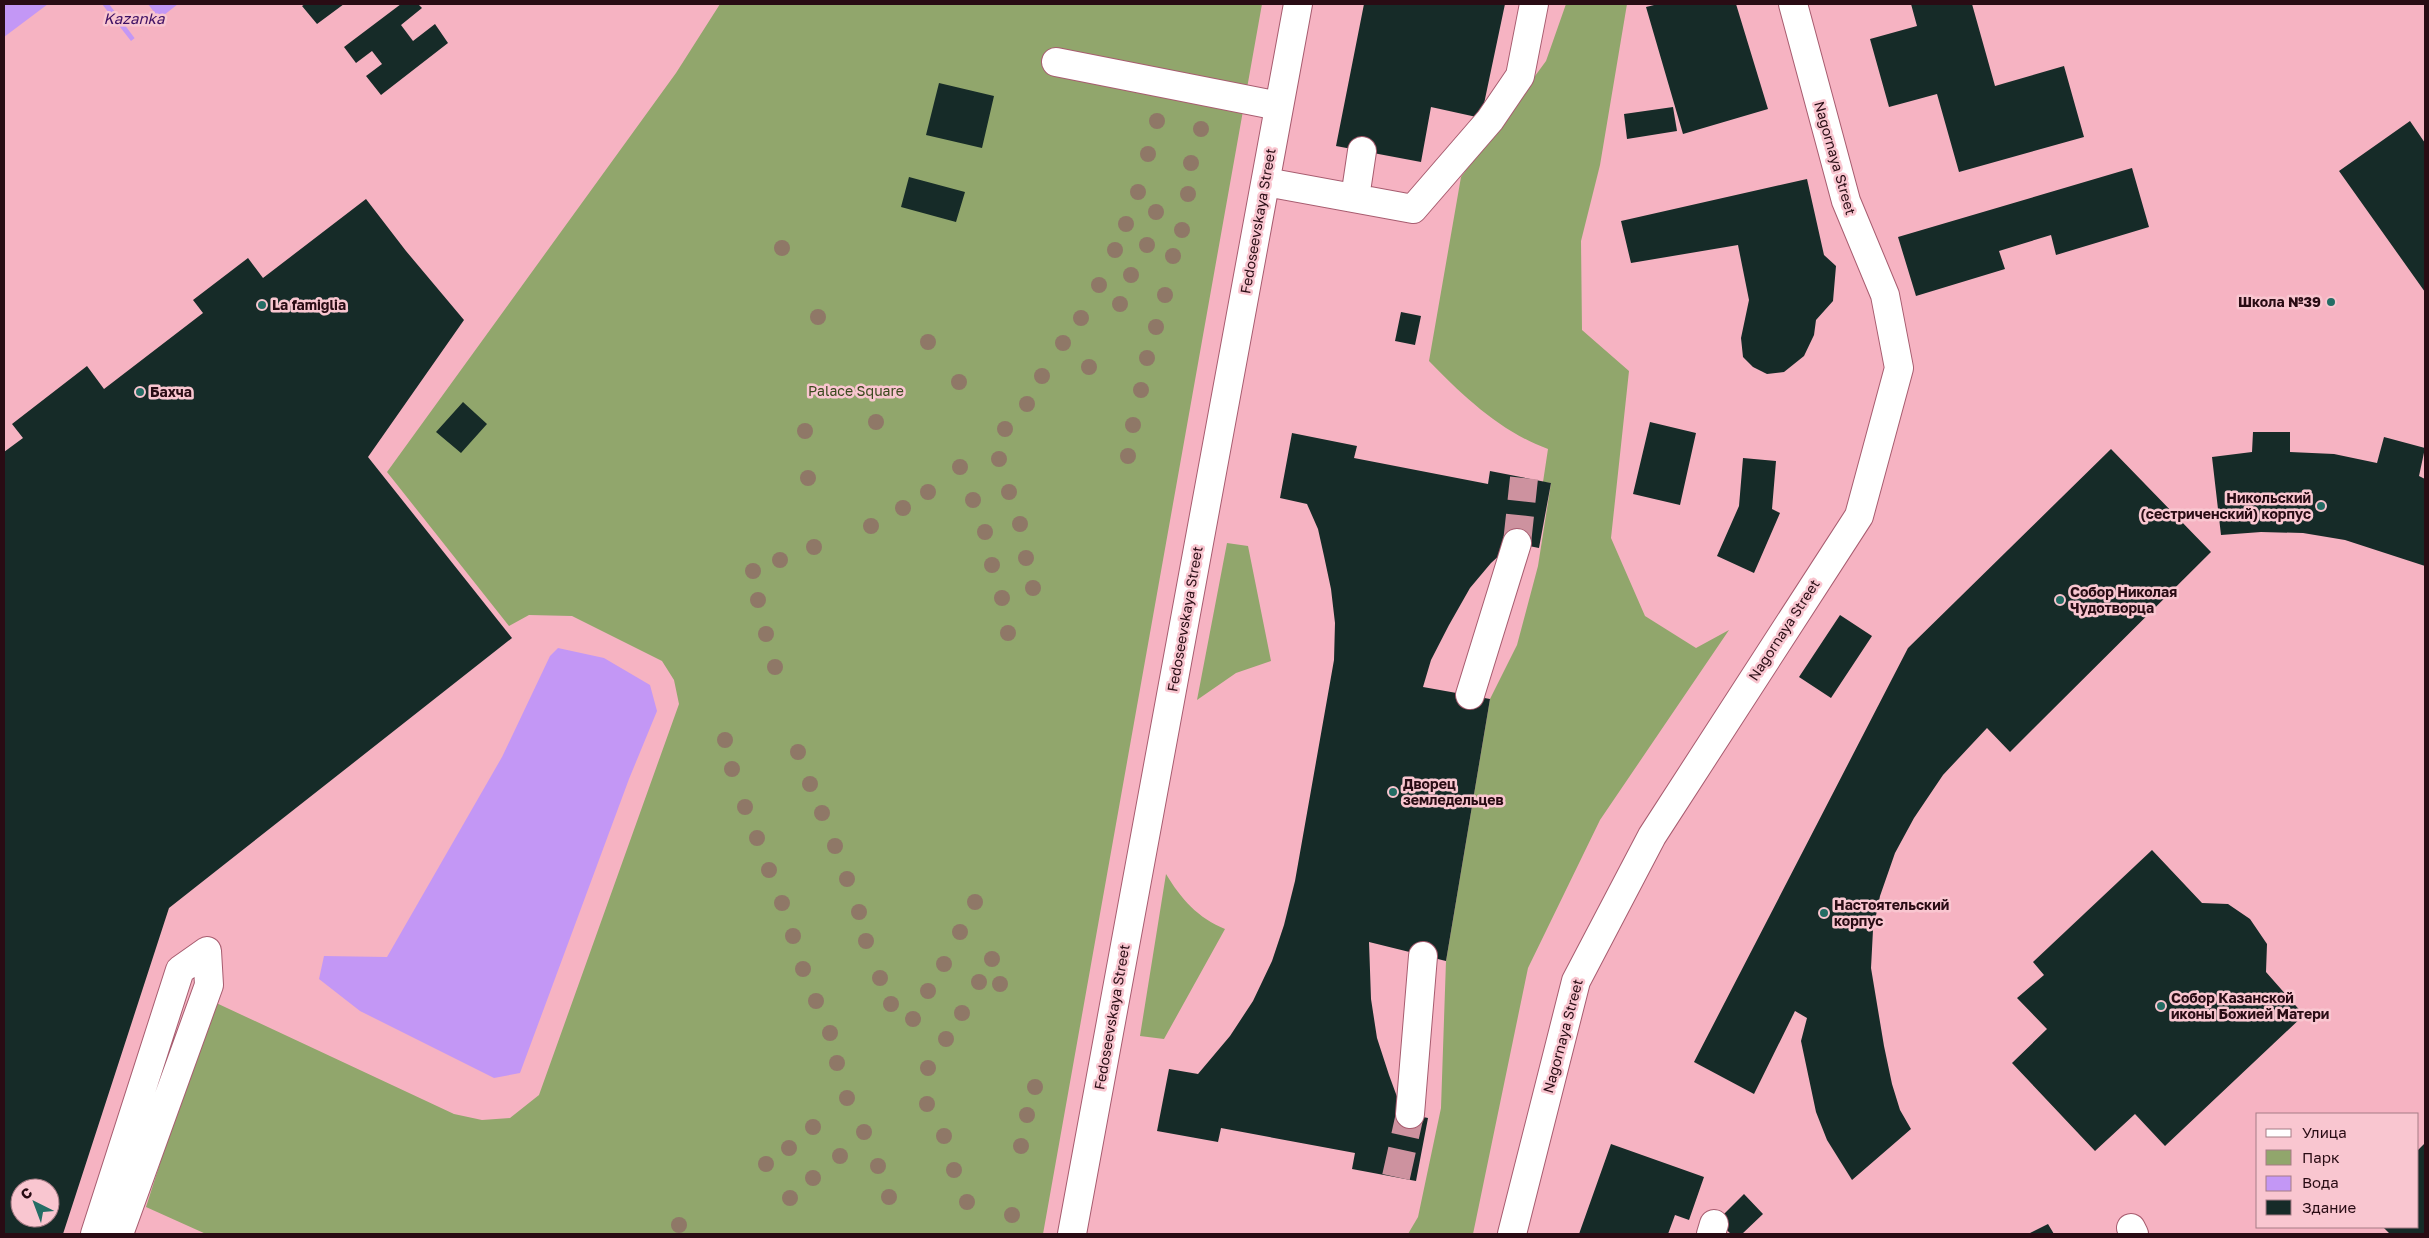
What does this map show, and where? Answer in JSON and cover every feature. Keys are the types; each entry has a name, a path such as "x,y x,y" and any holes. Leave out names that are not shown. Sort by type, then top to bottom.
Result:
{"street":[{"name":"Fedoseevskaya Street","path":"1072,1234 1298,4"},
{"path":"1266,182 1412,209 1490,120 1520,76 1534,4"},
{"name":"Nagornaya Street","path":"1512,1234 1576,981 1652,836 1859,516 1899,368 1885,295 1846,201 1792,4"},
{"path":"1056,62 1279,106"},
{"path":"1355,198 1362,150"},
{"path":"1470,694 1517,543"},
{"path":"95,1234 180,970 207,951 209,985 118,1234"},
{"path":"1410,1114 1424,956"}],"green space":[{"name":"Palace Square","path":"720,4 1262,4 1043,1234 206,1234 146,1207 212,1001 454,1114 482,1120 510,1118 539,1095 679,704 674,680 662,661 572,616 529,615 509,626 387,472 676,73"},
{"path":"1566,4 1627,4 1600,165 1581,241 1582,330 1629,371 1611,538 1645,616 1696,648 1729,630 1600,820 1528,968 1473,1234 1408,1234 1418,1217 1441,1108 1446,961 1490,699 1517,645 1538,566 1551,483 1543,482 1548,449 1514,433 1484,412 1429,361 1461,177 1546,61"},
{"path":"1227,543 1248,546 1271,661 1236,673 1197,700"},
{"path":"1166,874 1191,907 1215,925 1225,929 1164,1039 1140,1036"}],"water":[{"path":"4,4 48,4 4,37"},
{"name":"Kazanka","path":"102,4 178,4 131,41"},
{"path":"558,648 604,658 650,685 657,711 629,779 520,1073 494,1078 360,1011 319,979 324,956 387,957 502,757 550,656"}],"pier":[{"name":"Kazanka","path":"109,4 148,4 161,21 136,40"}],"building":[{"path":"305,4 344,4 317,24 302,6"},
{"path":"401,4 418,4 422,8 401,25 413,41 435,24 448,43 381,95 366,76 382,64 372,51 356,63 344,47"},
{"path":"1364,4 1505,4 1481,118 1431,107 1421,162 1336,146"},
{"path":"1658,4 1736,4 1768,109 1683,134 1646,7"},
{"path":"1911,4 1972,4 1995,86 2064,66 2084,137 1959,172 1937,94 1889,107 1870,39 1917,26"},
{"path":"939,83 994,96 982,148 926,135"},
{"path":"1673,107 1677,131 1627,139 1624,114"},
{"path":"2410,121 2425,143 2425,292 2339,171"},
{"path":"2132,168 2149,227 2056,255 2051,235 1999,251 2005,269 1916,296 1898,237"},
{"path":"909,177 965,192 956,222 901,207"},
{"path":"1807,179 1824,255 1836,266 1833,301 1816,320 1814,335 1804,356 1784,372 1767,374 1753,367 1743,357 1741,338 1749,300 1738,245 1631,263 1621,221"},
{"path":"366,199 406,251 464,320 368,457 512,638 169,908 63,1234 4,1234 4,452 23,438 12,424 87,366 104,389 203,313 193,300 248,258 263,278"},
{"path":"1401,312 1421,316 1415,345 1395,341"},
{"path":"463,402 487,424 461,453 436,432"},
{"path":"1650,422 1696,433 1680,505 1633,494"},
{"name":"Никольский (сестриченский) корпус","path":"2253,432 2290,432 2290,452 2334,454 2377,463 2384,437 2425,448 2419,476 2425,479 2425,566 2345,540 2303,533 2261,532 2221,535 2212,457 2252,452"},
{"name":"Дворец земледельцев","path":"1292,433 1357,446 1354,458 1488,484 1490,471 1551,483 1539,548 1513,543 1491,563 1470,588 1431,660 1423,687 1490,699 1446,961 1369,942 1371,999 1377,1038 1389,1075 1403,1113 1428,1118 1416,1181 1352,1169 1355,1153 1221,1128 1218,1142 1157,1131 1169,1069 1198,1074 1230,1036 1253,1001 1272,961 1284,925 1295,881 1334,660 1335,623 1331,589 1318,529 1307,504 1280,498"},
{"path":"2111,449 2211,552 2010,752 1987,728 1943,775 1914,818 1895,853 1880,896 1873,930 1871,968 1892,1084 1900,1110 1911,1129 1852,1180 1827,1140 1816,1112 1801,1041 1807,1018 1795,1011 1754,1094 1694,1062 1908,648"},
{"path":"1743,458 1776,461 1772,509 1780,513 1754,573 1717,556 1739,506"},
{"path":"1840,615 1872,636 1831,698 1799,677"},
{"name":"Собор Казанской иконы Божией Матери","path":"2152,850 2202,903 2228,904 2250,919 2267,944 2266,972 2304,1015 2165,1146 2135,1114 2095,1151 2012,1063 2047,1029 2017,998 2044,975 2033,962"},
{"path":"2425,1143 2425,1234 2390,1234 2384,1228 2419,1228 2419,1149"},
{"path":"1611,1144 1704,1177 1689,1220 1675,1215 1668,1234 1579,1234"},
{"path":"1744,1194 1763,1214 1742,1234 1731,1234 1717,1221"},
{"path":"2048,1224 2054,1234 2028,1234"}],"tunnel":[{"path":"1517,543 1524,478"},
{"path":"1396,1177 1410,1114"}],"place":[{"name":"Школа №39","path":"2331,302"},
{"name":"La famiglia","path":"262,305"},
{"name":"Бахча","path":"140,392"},
{"name":"Никольский (сестриченский) корпус","path":"2321,506"},
{"name":"Собор Николая Чудотворца","path":"2060,600"},
{"name":"Дворец земледельцев","path":"1393,792"},
{"name":"Настоятельский корпус","path":"1824,913"},
{"name":"Собор Казанской иконы Божией Матери","path":"2161,1006"}]}
